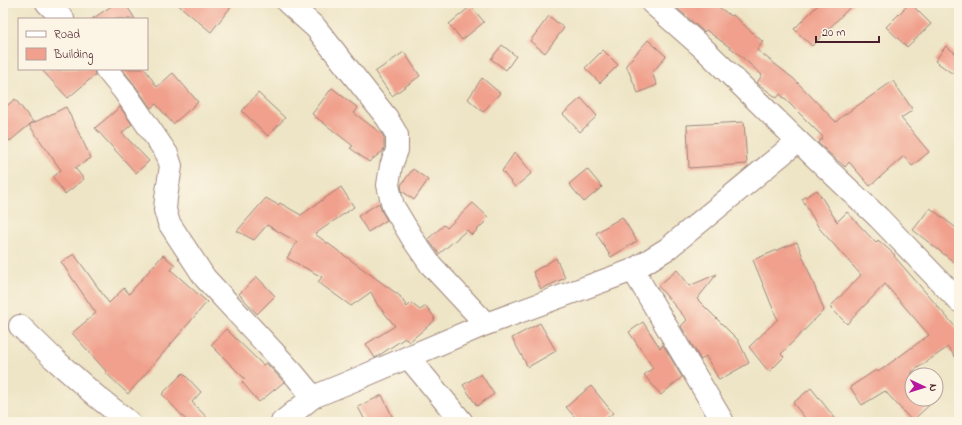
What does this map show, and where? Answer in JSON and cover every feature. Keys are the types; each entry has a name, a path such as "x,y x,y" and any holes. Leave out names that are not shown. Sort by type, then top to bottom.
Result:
{"street":[{"path":"47,3 62,18"},
{"path":"288,3 316,28 387,118 397,135 397,150 391,166 388,185 394,206 414,241 430,264 486,324"},
{"path":"652,3 703,48 879,218 959,301"},
{"path":"107,70 124,91 167,154 171,166 165,210 169,223 205,278 293,373 313,397"},
{"path":"282,422 313,397 409,358 486,324 632,270 667,249 798,141"},
{"path":"632,270 723,422"},
{"path":"20,326 53,358 128,422"},
{"path":"409,358 462,422"}],"building":[{"path":"116,3 125,3 134,18 94,18"},
{"path":"176,3 234,3 211,32"},
{"path":"682,3 713,3 731,16 733,15 763,42 757,50 794,79 836,122 893,81 913,110 901,118 929,152 912,166 904,156 870,186 849,162 845,167 818,143 823,137 780,94 777,98 757,83 762,75 735,51 706,30 704,32 678,9"},
{"path":"820,3 854,3 812,46 794,29"},
{"path":"910,3 931,24 907,47 886,27"},
{"path":"471,6 484,22 462,40 449,24"},
{"path":"549,16 564,28 545,53 530,41"},
{"path":"648,40 666,56 652,73 657,85 638,93 626,65"},
{"path":"502,45 516,56 506,70 491,59"},
{"path":"946,46 959,56 959,65 953,74 935,61"},
{"path":"603,50 618,65 600,83 585,68"},
{"path":"404,52 420,76 392,96 375,72"},
{"path":"42,70 94,70 95,75 68,98"},
{"path":"123,70 146,70 157,87 173,73 198,102 173,124 156,104 151,108"},
{"path":"482,78 500,93 483,112 468,99"},
{"path":"332,88 358,108 354,113 382,134 384,138 383,151 369,162 350,148 353,146 312,114"},
{"path":"258,93 285,118 268,136 242,111"},
{"path":"581,98 597,116 580,132 563,114"},
{"path":"15,99 33,122 10,141 3,132 3,109"},
{"path":"66,107 91,158 75,168 84,179 65,194 53,177 61,170 29,125"},
{"path":"120,107 132,124 122,133 149,161 136,173 95,128"},
{"path":"744,122 747,164 689,168 687,125"},
{"path":"515,152 532,173 515,187 502,171"},
{"path":"413,169 428,180 414,200 402,191 401,185"},
{"path":"587,169 602,187 584,202 569,184"},
{"path":"341,187 354,207 315,234 400,296 407,307 411,303 420,310 426,306 435,318 433,319 435,320 409,342 405,338 375,358 366,344 395,326 377,304 371,292 351,306 318,282 322,277 287,258 297,242 267,225 254,240 237,231 266,198 278,205 280,203 301,215"},
{"path":"817,190 837,222 847,212 876,243 878,240 895,255 894,256 959,331 959,362 948,347 919,367 904,367 904,407 927,407 912,421 885,391 862,405 850,387 876,370 878,372 929,335 885,284 847,324 830,307 861,275 819,228 802,199"},
{"path":"379,203 387,220 368,232 358,216"},
{"path":"473,203 489,218 472,235 467,230 439,254 428,239 444,225 447,228"},
{"path":"930,208 959,230 959,266 913,230"},
{"path":"622,217 637,241 611,257 596,233"},
{"path":"797,242 824,310 781,354 784,357 769,372 749,347 778,319 753,260"},
{"path":"74,254 109,303 124,288 129,294 163,255 175,265 171,270 207,302 128,394 105,372 106,371 72,333 96,313 61,262"},
{"path":"556,258 565,278 541,289 533,272"},
{"path":"677,270 689,286 717,274 697,299 738,340 749,363 719,380 706,356 701,360 681,326 687,320 658,286"},
{"path":"257,277 275,296 257,314 239,294"},
{"path":"643,322 660,348 663,345 682,377 661,395 644,375 653,368 629,332"},
{"path":"540,323 556,351 528,367 512,338"},
{"path":"226,329 263,365 266,363 284,382 259,402 242,382 245,379 211,345"},
{"path":"183,373 201,392 192,402 211,422 188,422 162,394"},
{"path":"481,374 494,394 477,406 463,385"},
{"path":"591,386 613,413 602,422 579,422 566,407"},
{"path":"811,388 838,422 808,422 793,403"},
{"path":"382,395 395,422 366,422 358,407"}]}
